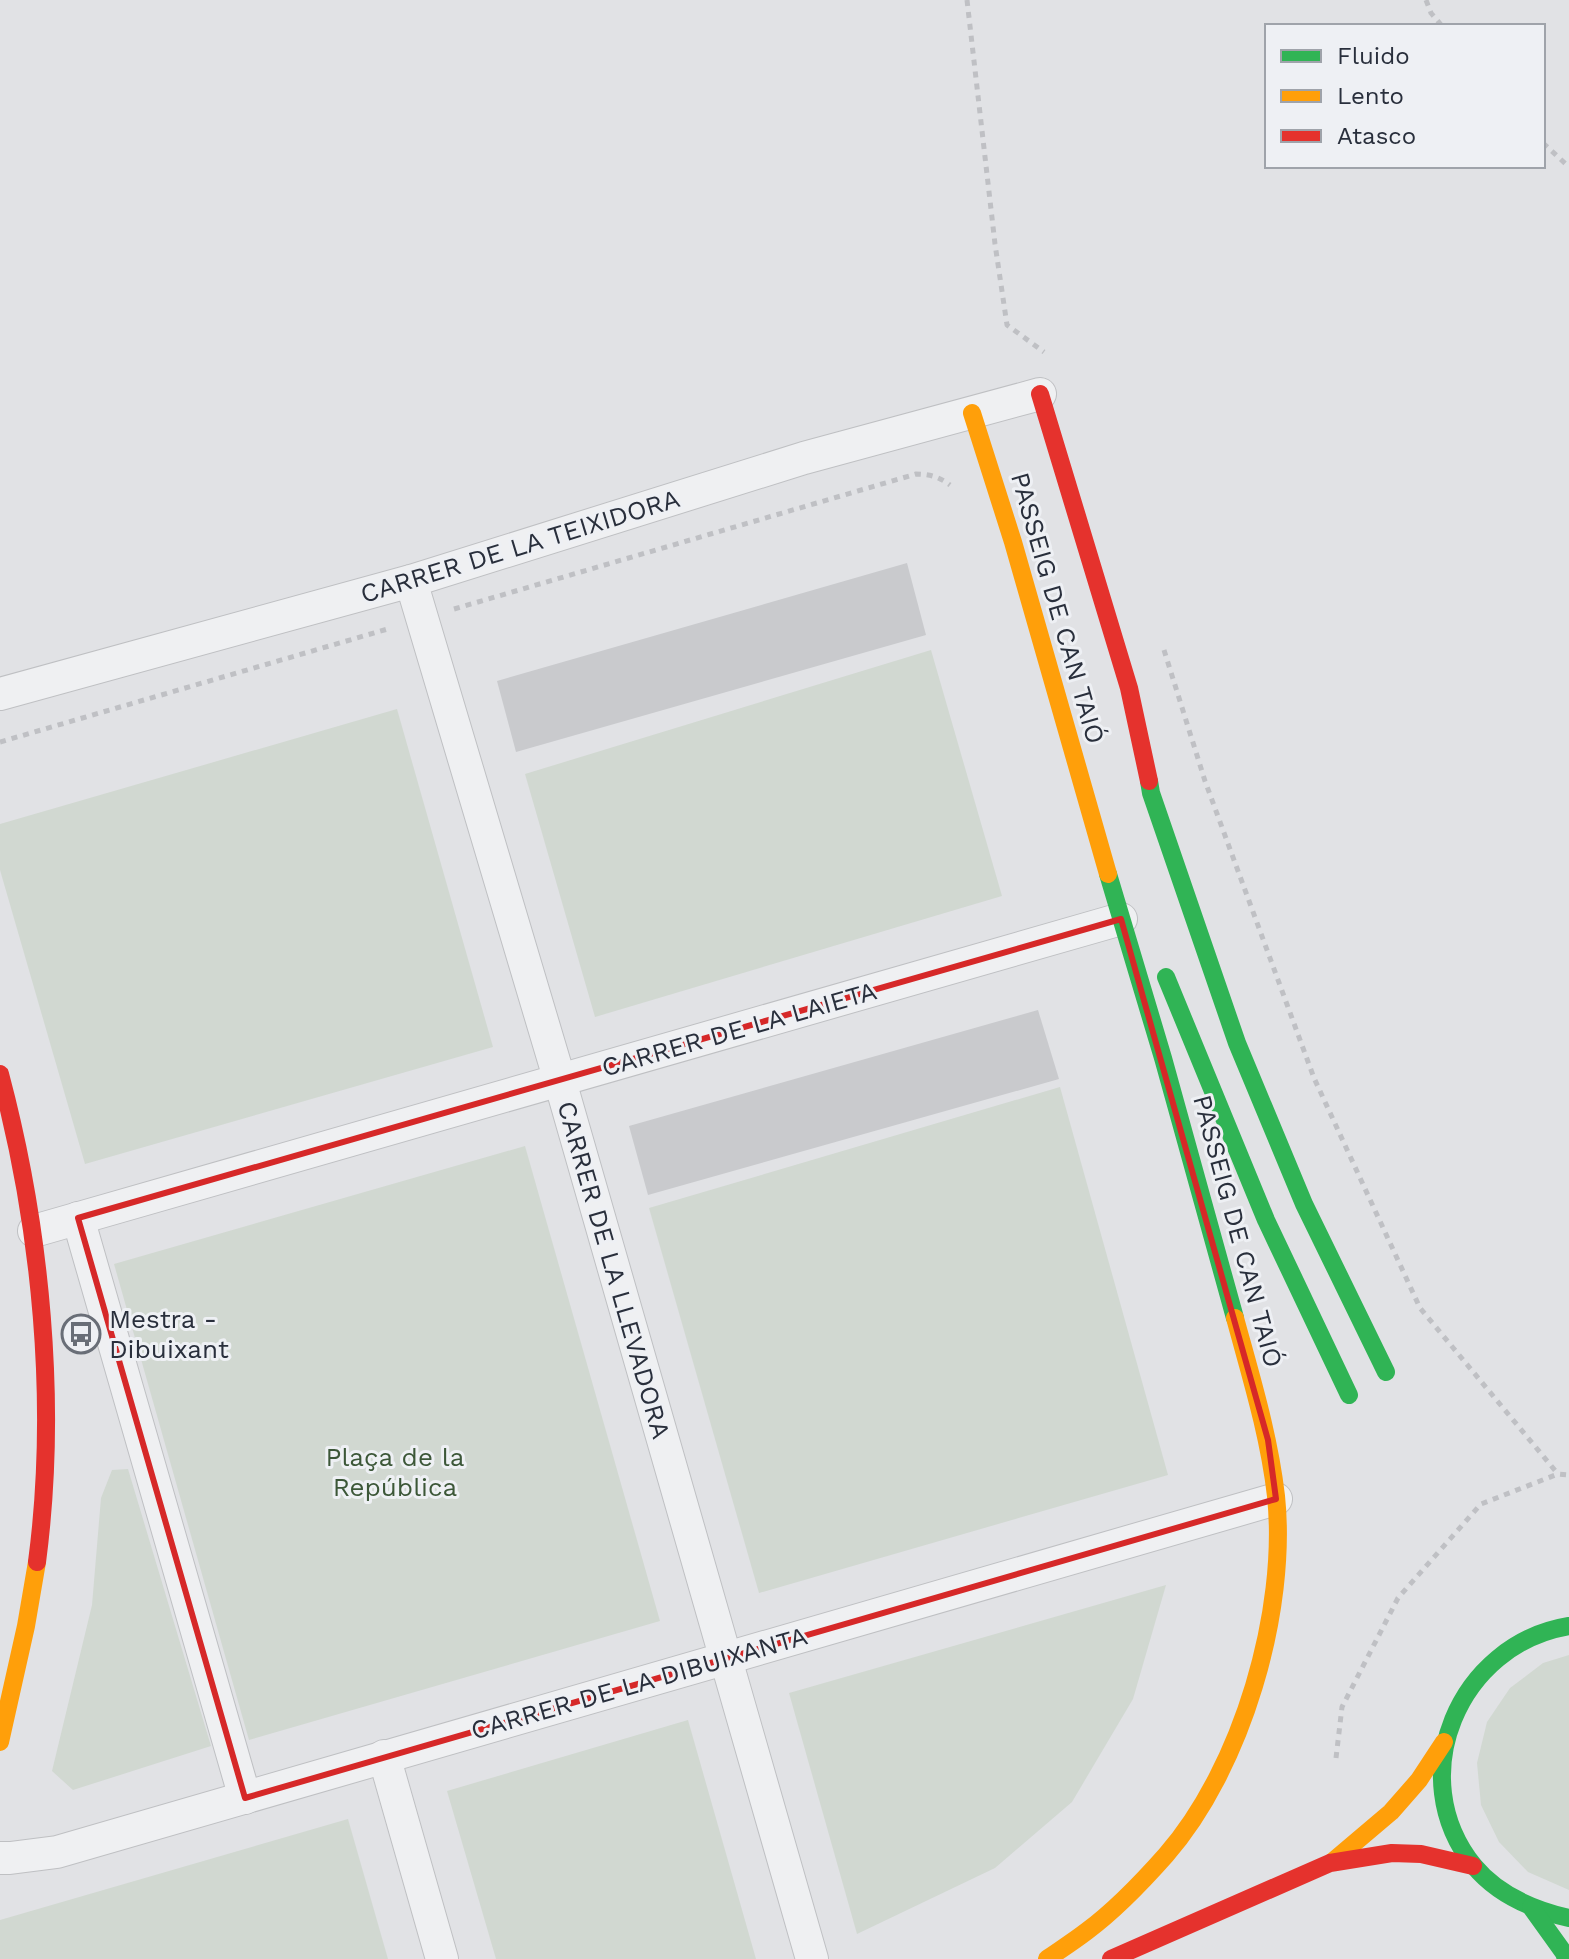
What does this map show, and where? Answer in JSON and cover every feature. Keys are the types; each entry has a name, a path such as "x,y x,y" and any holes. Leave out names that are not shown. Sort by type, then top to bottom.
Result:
{"main road":[{"name":"PASSEIG DE CAN TAIÓ","path":"1040,394 1129,688 1151,793 1237,1043 1304,1204 1386,1372"},
{"name":"PASSEIG DE CAN TAIÓ","path":"972,413 1163,1058 1268,1440 1276,1499 1278,1550 1268,1638 1246,1712 1215,1782 1167,1854 1139,1884 1089,1930 1047,1959"},
{"name":"PASSEIG DE CAN TAIÓ","path":"987,460 1019,498"},
{"name":"PASSEIG DE CAN TAIÓ","path":"1161,962 1266,1220 1349,1395"},
{"path":"0,1074 21,1159 34,1231 45,1361 46,1419 43,1508 34,1578 0,1742"},
{"path":"1330,1863 1391,1812 1419,1780 1444,1742 1459,1703 1472,1682 1497,1657 1526,1638 1569,1626"},
{"path":"1444,1742 1443,1798 1456,1839 1473,1866 1511,1897 1531,1907 1569,1918"},
{"path":"1111,1959 1330,1863 1392,1853 1421,1854 1473,1866"},
{"path":"1531,1907 1566,1959"}],"street":[{"name":"CARRER DE LA TEIXIDORA","path":"0,694 411,581 804,458 1040,394"},
{"name":"CARRER DE LA LLEVADORA","path":"411,581 560,1081 812,1959"},
{"name":"CARRER DE LA LAIETA","path":"34,1231 1121,919"},
{"path":"78,1218 245,1798"},
{"name":"CARRER DE LA DIBUIXANTA","path":"0,1858 57,1852 1276,1499"},
{"path":"384,1756 442,1959"}],"path":[{"path":"967,0 1007,325 1052,359"},
{"path":"1426,0 1440,24"},
{"path":"1545,145 1569,167"},
{"path":"0,742 916,474 943,479 957,490"},
{"path":"1164,647 1205,781 1314,1078 1420,1308 1558,1474"},
{"path":"1336,1758 1342,1707 1398,1598 1481,1504 1558,1474 1569,1475"}],"highlighted area":[{"path":"1121,919 1268,1440 1276,1499 245,1798 78,1218"}],"green space":[{"path":"931,650 1002,896 595,1017 525,774"},
{"path":"397,709 493,1047 85,1164 0,870 0,824"},
{"path":"1060,1087 1168,1475 759,1593 649,1208"},
{"name":"Plaça de la República","path":"525,1146 660,1621 249,1740 114,1264"},
{"path":"128,1469 211,1746 73,1790 52,1771 92,1605 101,1498 112,1470"},
{"path":"1166,1585 1133,1699 1072,1802 995,1868 857,1934 789,1693"},
{"path":"1569,1655 1569,1890 1528,1872 1499,1842 1481,1805 1477,1763 1487,1722 1510,1688 1543,1663"},
{"path":"688,1720 756,1959 496,1959 447,1791"},
{"path":"348,1819 388,1959 0,1959 0,1920"}],"building":[{"path":"907,563 926,635 516,752 497,681"},
{"path":"1038,1010 1059,1079 648,1195 629,1126"}],"traffic: fast":[{"path":"1149,781 1237,1043 1304,1204 1386,1372"},
{"path":"1108,874 1235,1318"},
{"path":"1166,977 1266,1220 1349,1395"},
{"path":"1569,1626 1530,1638 1498,1659 1472,1686 1453,1719 1443,1756 1443,1793 1453,1831 1474,1866 1494,1885 1517,1900 1569,1918"},
{"path":"1531,1907 1566,1959"}],"traffic: slow":[{"path":"972,413 1013,542 1108,874"},
{"path":"1047,1959 1108,1914 1166,1855 1193,1819 1217,1778 1254,1686 1267,1637 1275,1588 1278,1541 1276,1496 1264,1428 1235,1318"},
{"path":"0,1742 37,1562"},
{"path":"1332,1862 1391,1812 1419,1780 1444,1742"}],"traffic: jam":[{"path":"1040,394 1129,688 1149,781"},
{"path":"0,1074 26,1193 42,1316 46,1440 37,1562"},
{"path":"1111,1959 1330,1863 1392,1853 1421,1854 1473,1866"}],"place":[{"name":"Mestra - Dibuixant","path":"81,1334"}]}
